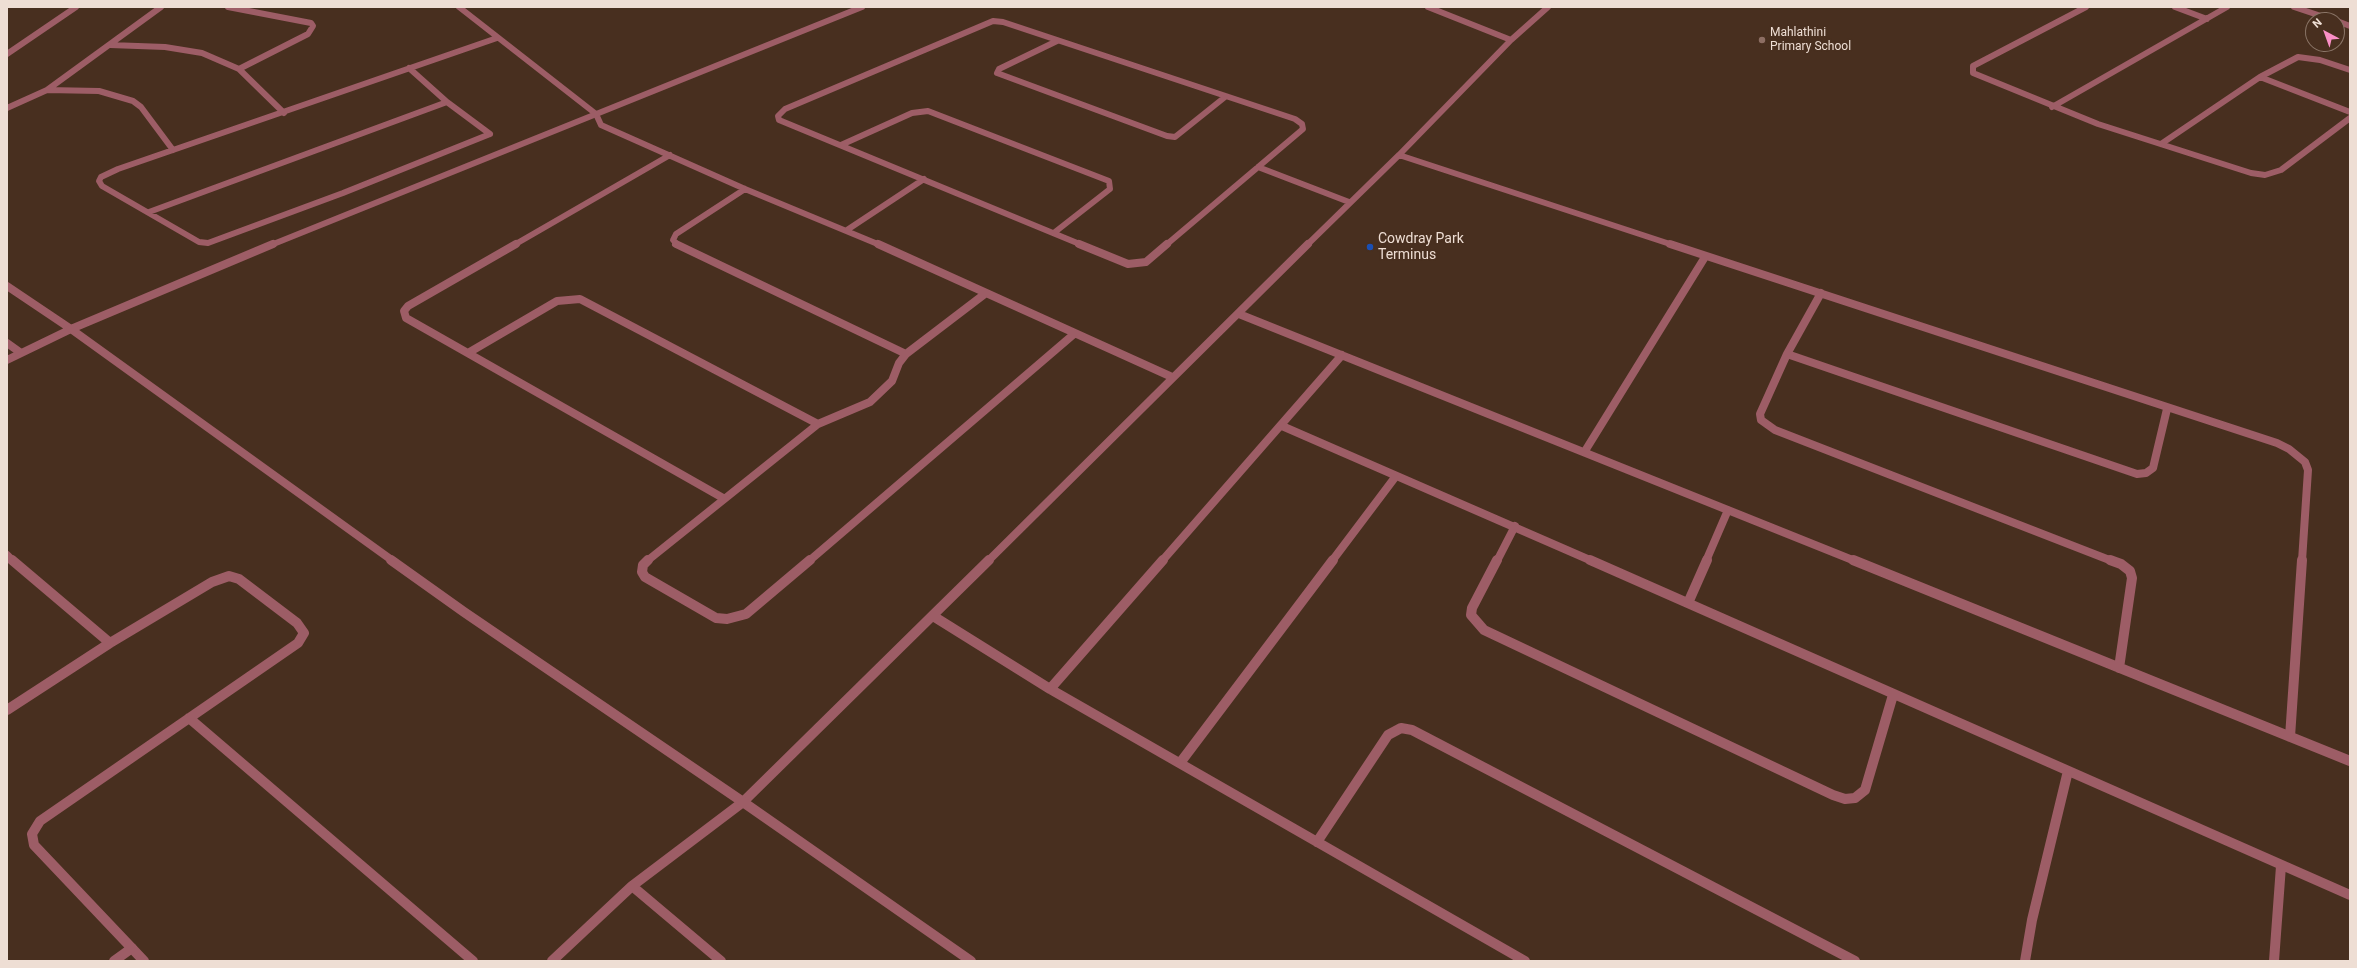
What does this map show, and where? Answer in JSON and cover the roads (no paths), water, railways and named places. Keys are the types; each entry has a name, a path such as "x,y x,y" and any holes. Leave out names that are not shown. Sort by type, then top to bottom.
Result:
{"street":[{"path":"7,54 76,7"},
{"path":"7,108 46,90 161,7"},
{"path":"228,7 257,11 311,23 313,26 308,34 239,69"},
{"path":"459,7 596,114 601,125 745,189 846,230 1172,377"},
{"path":"7,360 71,329 193,276 862,7"},
{"path":"1428,7 1510,40"},
{"path":"552,961 632,886 743,802 933,616 1172,377 1239,314 1349,202 1399,155 1510,40 1548,7"},
{"path":"2071,7 2080,10"},
{"path":"2086,7 1973,66 1971,70 1977,76 2052,107 2161,144 2251,172 2273,174 2281,170 2350,118"},
{"path":"2174,7 2207,19"},
{"path":"2052,107 2227,7"},
{"path":"2294,7 2309,12"},
{"path":"1002,22 1225,97 1295,119 1302,124 1303,129 1146,262 1128,264 1055,232 783,122 778,116 784,109 983,24 1002,22"},
{"path":"409,68 446,102 490,134 214,241 199,242 102,186 99,181 101,178 113,171 284,113 409,68 497,38"},
{"path":"1057,41 999,69 997,73 1001,76 1167,136 1175,137 1182,133 1225,97"},
{"path":"110,44 186,50 202,53 239,69 284,113"},
{"path":"2161,144 2260,77 2298,56 2320,60 2350,70"},
{"path":"2260,77 2350,112"},
{"path":"46,90 99,91 133,101 141,107 173,150"},
{"path":"149,212 446,102"},
{"path":"840,144 912,113 922,111 1109,181 1111,184 1110,189 1055,232"},
{"path":"670,155 408,306 404,312 406,318 723,498"},
{"path":"1399,155 1705,257 1821,293 2167,409 2277,443 2305,462 2308,470 2290,737"},
{"path":"1258,167 1349,202"},
{"path":"846,230 924,180"},
{"path":"745,189 676,234 673,240 674,243 906,354"},
{"path":"1585,451 1705,257"},
{"path":"7,286 71,329 464,612 743,802 971,961"},
{"path":"986,292 906,354 899,363 892,381 875,398 856,409 818,424 648,559 643,565 642,572 646,577 716,618 727,619 746,614 1074,334"},
{"path":"1821,293 1787,354 1760,414 1761,420 1768,426 2112,558 2130,571 2132,578 2119,668"},
{"path":"468,353 557,301 573,298 580,299 818,424"},
{"path":"1239,314 1585,451 2350,761"},
{"path":"7,343 21,353"},
{"path":"1787,354 2137,474 2146,473 2153,468 2167,409"},
{"path":"1050,688 1220,493 1282,426 1342,355"},
{"path":"1282,426 1515,526 1893,695 2350,895"},
{"path":"1180,763 1396,476"},
{"path":"1688,603 1728,510"},
{"path":"1515,526 1472,608 1471,615 1484,630 1833,795 1845,799 1855,798 1865,790 1893,695"},
{"path":"7,555 110,643"},
{"path":"7,710 110,643 212,582 229,576 239,579 297,623 304,633 298,643 40,821 32,834 34,845 144,961"},
{"path":"933,616 1050,688 1524,961"},
{"path":"189,718 473,961"},
{"path":"1317,842 1388,735 1402,728 1412,730 1855,961"},
{"path":"2025,961 2032,920 2068,771"},
{"path":"2274,961 2281,866"},
{"path":"632,886 721,961"},
{"path":"114,961 132,948"}],"place":[{"name":"Mahlathini Primary School","path":"1762,40"},
{"name":"Cowdray Park Terminus","path":"1370,247"}]}
